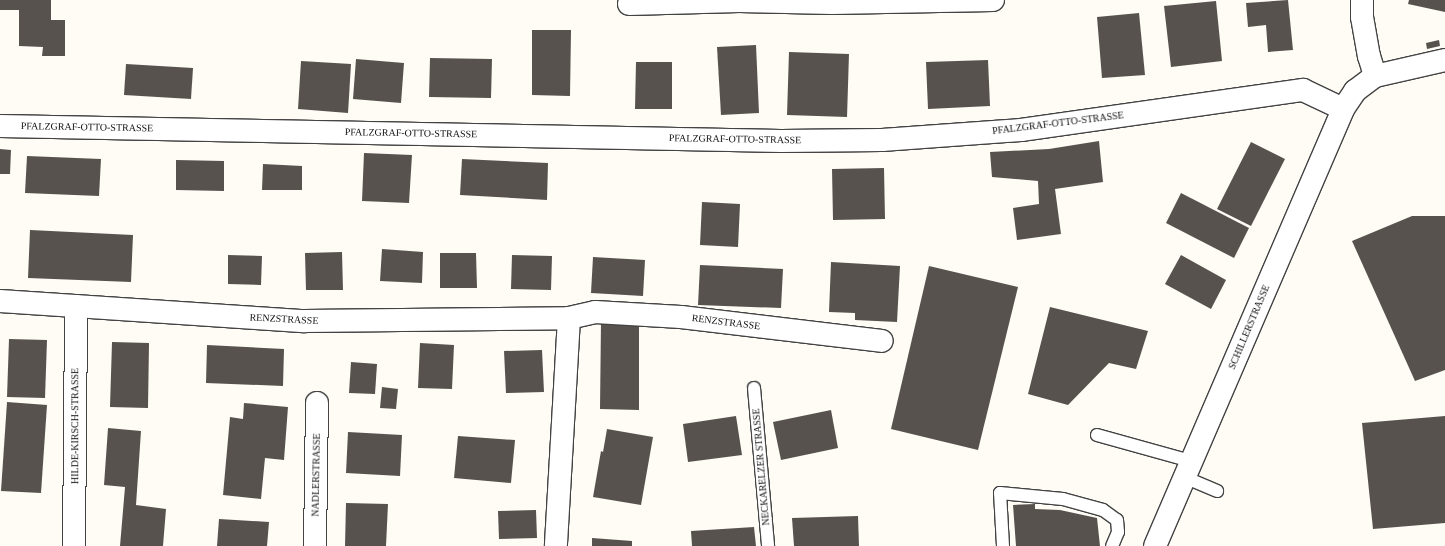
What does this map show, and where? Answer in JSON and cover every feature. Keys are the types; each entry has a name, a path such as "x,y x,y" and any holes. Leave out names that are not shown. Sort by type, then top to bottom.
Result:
{"street":[{"path":"629,4 739,2 832,3 993,0"},
{"path":"1362,0 1362,17 1369,56 1375,76"},
{"path":"1344,109 1355,91 1375,76 1445,60"},
{"name":"PFALZGRAF-OTTO-STRASSE","path":"0,126 781,141 882,140 1022,130 1303,90 1344,109"},
{"name":"SCHILLERSTRASSE","path":"1155,546 1344,109"},
{"name":"RENZSTRASSE","path":"0,301 304,321 569,318 595,312 681,317 882,341"},
{"name":"HILDE-KIRSCH-STRASSE","path":"74,546 76,306"},
{"path":"556,546 569,318"},
{"name":"NADLERSTRASSE","path":"315,546 317,404"}],"lane":[{"name":"NECKARELZER STRASSE","path":"754,388 768,546"},
{"path":"1097,435 1187,469 1217,491"},
{"path":"1003,546 1000,494 1064,499 1103,510 1117,520 1118,532 1112,546"}],"building":[{"path":"0,0 51,0 51,20 65,20 65,56 42,56 43,47 19,46 19,10 0,10"},
{"path":"1288,0 1293,50 1268,52 1266,25 1248,27 1246,3"},
{"path":"1409,0 1445,0 1445,12 1408,4"},
{"path":"1216,1 1222,61 1171,67 1164,6"},
{"path":"1139,13 1145,75 1102,78 1097,17"},
{"path":"532,30 571,30 570,96 532,95"},
{"path":"1439,40 1440,46 1427,49 1426,43"},
{"path":"756,45 759,113 721,115 717,47"},
{"path":"789,52 849,54 847,117 787,115"},
{"path":"430,58 492,59 491,98 429,97"},
{"path":"356,59 404,63 401,103 353,99"},
{"path":"988,60 990,106 928,109 926,62"},
{"path":"301,61 351,64 348,113 298,109"},
{"path":"636,62 672,62 672,109 635,109"},
{"path":"126,64 193,68 191,99 124,95"},
{"path":"1099,141 1103,182 1055,189 1061,234 1017,240 1013,208 1039,204 1038,181 992,177 990,152 1049,149"},
{"path":"1251,142 1285,159 1251,226 1217,209"},
{"path":"0,149 11,150 10,174 0,174"},
{"path":"364,153 412,155 409,203 362,201"},
{"path":"27,156 101,159 99,196 25,193"},
{"path":"462,159 548,163 547,200 460,195"},
{"path":"176,160 224,161 224,191 176,190"},
{"path":"263,164 302,166 302,190 262,190"},
{"path":"884,168 885,219 833,220 832,169"},
{"path":"1181,193 1249,228 1234,258 1166,223"},
{"path":"702,202 740,204 738,247 700,245"},
{"path":"1412,216 1445,216 1445,370 1415,381 1352,241"},
{"path":"30,230 133,235 131,282 28,278"},
{"path":"382,249 423,252 422,283 380,281"},
{"path":"342,252 343,290 306,290 305,253"},
{"path":"440,253 476,253 477,288 440,288"},
{"path":"228,255 262,256 261,285 228,284"},
{"path":"512,255 552,256 551,290 511,289"},
{"path":"1181,255 1226,280 1211,309 1165,284"},
{"path":"593,257 645,260 643,296 591,293"},
{"path":"831,262 900,266 897,322 855,320 855,313 829,312"},
{"path":"700,265 783,269 781,308 698,305"},
{"path":"929,266 1018,287 978,450 891,429"},
{"path":"1050,307 1148,331 1136,369 1109,363 1068,405 1028,394"},
{"path":"601,321 639,321 639,410 600,409"},
{"path":"9,339 47,340 45,398 7,397"},
{"path":"112,342 149,343 148,408 110,407"},
{"path":"420,343 454,345 452,389 418,388"},
{"path":"207,345 284,349 283,386 206,383"},
{"path":"542,350 544,392 506,393 504,351"},
{"path":"351,362 377,364 375,394 349,393"},
{"path":"382,387 398,389 396,409 380,408"},
{"path":"7,402 47,405 41,493 1,491"},
{"path":"244,403 288,407 284,460 265,458 261,499 223,495 230,417 243,419"},
{"path":"831,410 838,448 781,460 773,422"},
{"path":"736,416 742,455 688,462 683,424"},
{"path":"1445,416 1445,523 1373,529 1362,423"},
{"path":"108,428 141,431 136,505 166,509 163,546 120,546 125,487 104,485"},
{"path":"607,429 653,437 641,505 593,497 601,451 603,452"},
{"path":"348,432 402,435 400,476 346,473"},
{"path":"458,436 515,440 511,483 454,478"},
{"path":"346,503 388,504 386,546 345,546"},
{"path":"1035,504 1035,509 1060,510 1097,518 1100,546 1016,546 1013,505"},
{"path":"536,510 537,538 499,539 498,511"},
{"path":"858,516 859,546 794,546 792,518"},
{"path":"219,519 269,522 267,546 217,546"},
{"path":"754,527 756,546 692,546 691,531"},
{"path":"592,538 632,541 632,546 592,546"}]}
